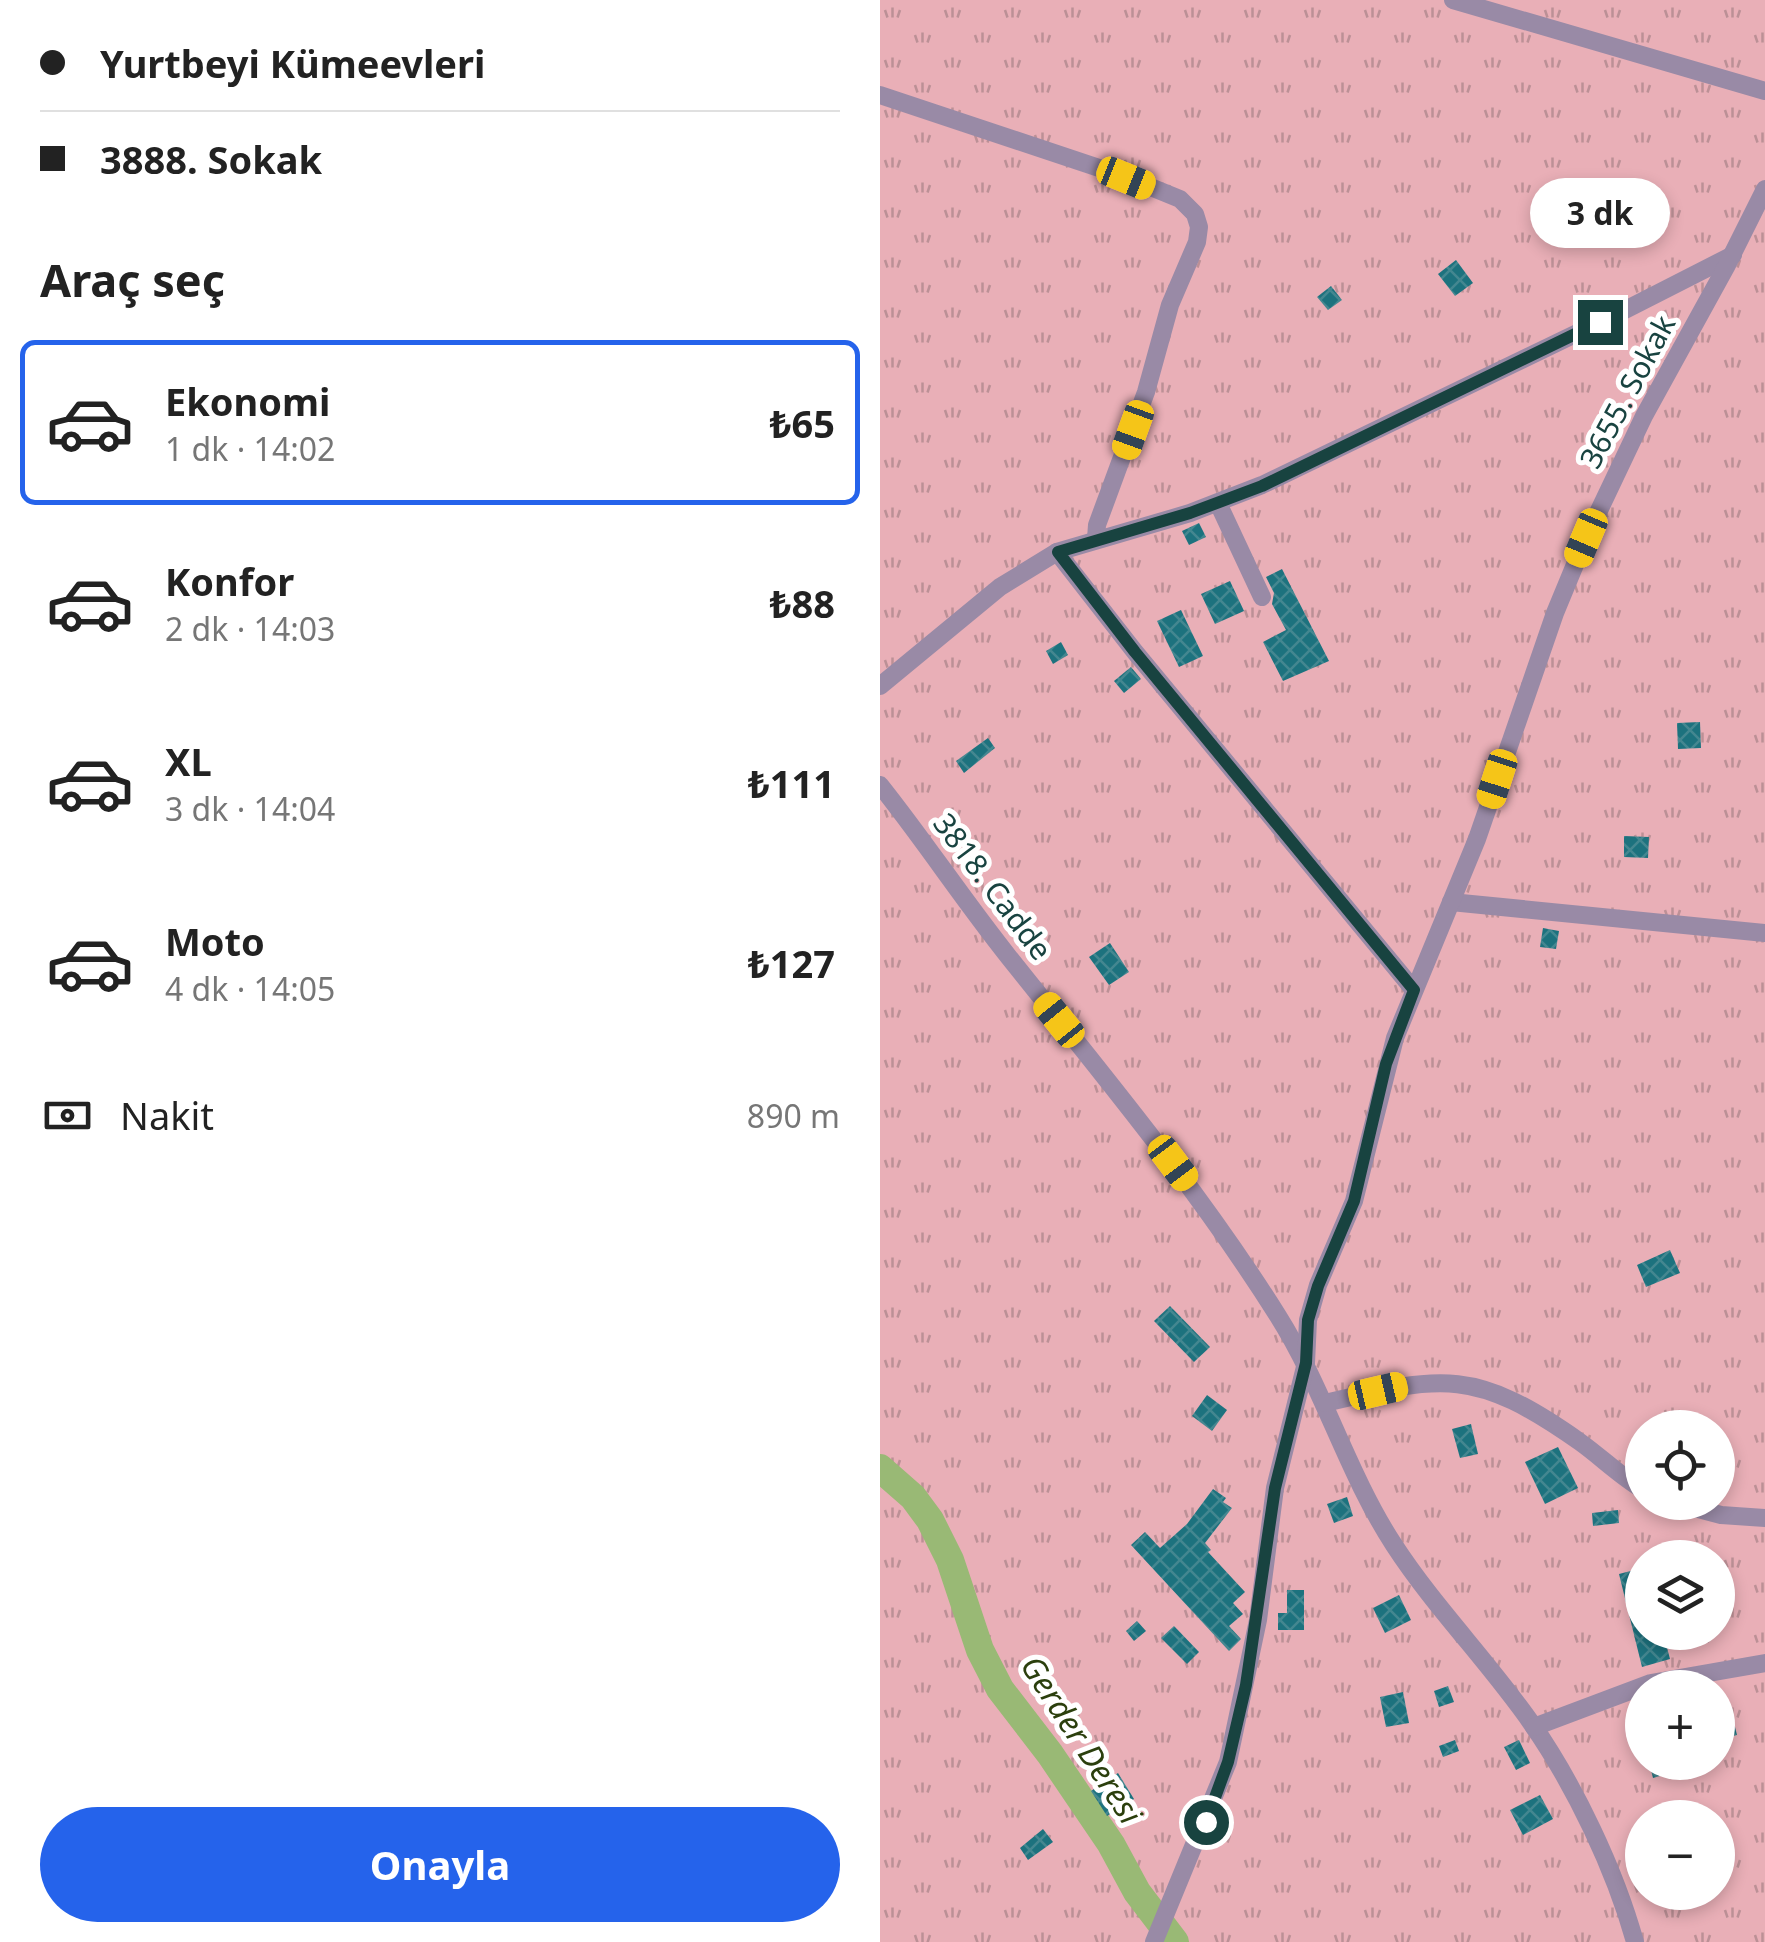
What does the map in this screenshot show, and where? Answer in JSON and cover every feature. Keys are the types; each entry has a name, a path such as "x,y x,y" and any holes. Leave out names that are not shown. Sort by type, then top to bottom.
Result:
{"street":[{"path":"1452,0 1765,91"},
{"path":"880,95 1126,178 1180,199 1195,214 1198,242 1170,305 1146,392 1096,539"},
{"name":"3655. Sokak","path":"1155,1941 1215,1800 1235,1735 1258,1620 1275,1488 1306,1363 1306,1335 1315,1296 1354,1201 1386,1064 1477,840 1555,613 1603,498 1765,189"},
{"path":"880,686 989,595 1058,552 1218,504 1300,468 1733,255"},
{"path":"1218,504 1262,598"},
{"path":"1058,552 1135,652 1414,990"},
{"name":"3818. Cadde","path":"880,785 1013,964 1201,1200 1306,1363 1362,1488 1392,1542 1534,1727 1604,1854 1635,1942"},
{"path":"1451,902 1765,932"},
{"path":"1325,1404 1404,1384 1475,1385 1562,1430 1625,1476"},
{"path":"1735,1516 1765,1518"},
{"path":"1534,1727 1651,1683 1765,1663"}],"green space":[{"path":"880,0 1765,0 1765,1942 880,1942"}],"building":[{"path":"1456,260 1473,283 1455,296 1438,274"},
{"path":"1331,286 1342,300 1328,310 1317,297"},
{"path":"1199,523 1206,537 1189,545 1182,531"},
{"path":"1282,569 1329,661 1283,681 1263,642 1286,630 1272,604 1274,593 1266,577"},
{"path":"1230,581 1244,611 1215,624 1201,594"},
{"path":"1181,610 1203,656 1179,667 1157,621"},
{"path":"1061,642 1068,655 1053,664 1046,651"},
{"path":"1131,667 1141,679 1124,693 1114,681"},
{"path":"1700,722 1701,748 1678,749 1677,723"},
{"path":"988,738 995,748 964,773 956,761"},
{"path":"1624,836 1649,837 1648,858 1624,857"},
{"path":"1543,928 1559,931 1556,949 1540,947"},
{"path":"1110,943 1129,972 1109,985 1089,957"},
{"path":"1670,1250 1680,1273 1646,1287 1637,1265"},
{"path":"1170,1306 1210,1347 1194,1362 1154,1321"},
{"path":"1207,1395 1227,1410 1212,1431 1192,1416"},
{"path":"1471,1424 1478,1454 1460,1458 1452,1429"},
{"path":"1558,1447 1578,1488 1545,1504 1525,1462"},
{"path":"1213,1489 1232,1508 1205,1543 1211,1550 1208,1552 1245,1592 1233,1603 1243,1614 1229,1626 1241,1639 1229,1651 1131,1545 1145,1532 1160,1548 1187,1524"},
{"path":"1347,1497 1353,1516 1334,1523 1327,1504"},
{"path":"1618,1510 1619,1523 1593,1526 1592,1513"},
{"path":"1625,1572 1625,1598 1619,1574"},
{"path":"1287,1590 1304,1590 1304,1630 1278,1630 1278,1613 1287,1613"},
{"path":"1399,1595 1411,1620 1385,1633 1373,1608"},
{"path":"1137,1621 1146,1631 1134,1641 1126,1631"},
{"path":"1174,1626 1199,1652 1187,1664 1161,1638"},
{"path":"1638,1650 1668,1650 1670,1659 1642,1667"},
{"path":"1448,1686 1454,1702 1439,1707 1434,1691"},
{"path":"1403,1692 1409,1723 1386,1727 1380,1697"},
{"path":"1455,1740 1459,1751 1443,1757 1439,1746"},
{"path":"1519,1740 1530,1763 1516,1770 1504,1747"},
{"path":"1118,1773 1134,1799 1107,1816 1091,1791"},
{"path":"1540,1795 1553,1819 1523,1835 1510,1810"},
{"path":"1043,1829 1053,1842 1028,1860 1020,1848"}],"waterway":[{"name":"Gerder Deresi","path":"880,1468 913,1497 930,1520 950,1560 980,1650 1000,1689 1050,1754 1111,1844 1137,1892 1175,1942"}],"route":[{"path":"1206,1822 1228,1762 1246,1685 1280,1458 1306,1363 1308,1320 1354,1201 1386,1064 1414,990 1135,652 1058,552 1190,513 1262,486 1600,322"}]}
